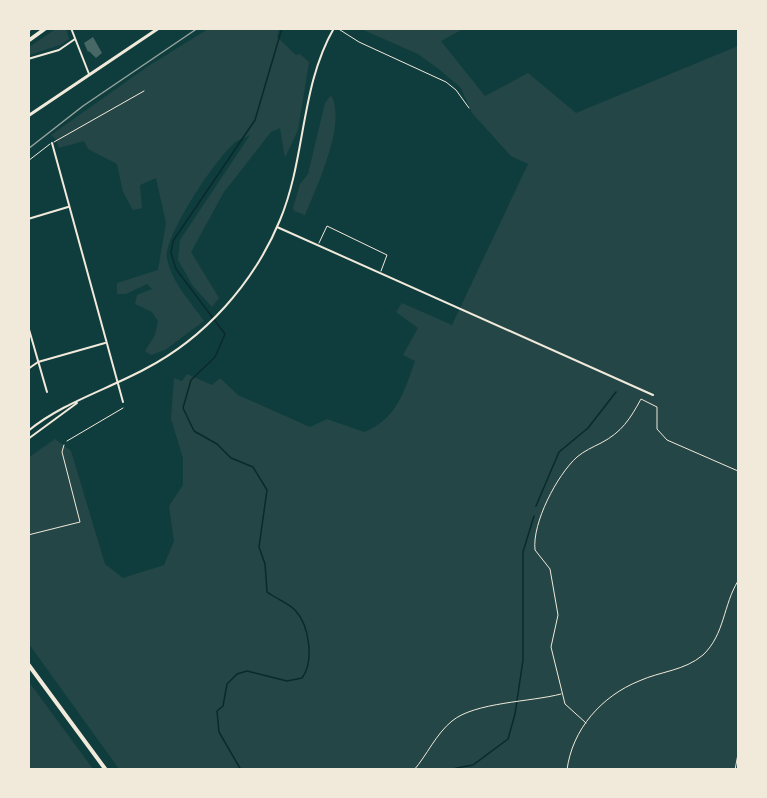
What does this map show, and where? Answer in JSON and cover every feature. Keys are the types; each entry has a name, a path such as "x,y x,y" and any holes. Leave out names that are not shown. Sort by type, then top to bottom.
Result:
{"highway":[{"path":"28,41 46,28"},
{"path":"28,664 106,770"}],"main road":[{"path":"28,116 159,28"}],"street":[{"path":"71,28 89,74"},
{"path":"28,431 69,405 145,369 198,332 224,307 258,261 277,227 294,182 314,72 335,28"},
{"path":"28,59 59,50 75,39"},
{"path":"52,143 123,402"},
{"path":"28,219 68,207"},
{"path":"277,227 653,395"},
{"path":"28,326 46,392"},
{"path":"28,369 38,362 105,343"},
{"path":"28,438 71,410 78,402"}],"lane":[{"path":"335,28 359,42 446,82 456,90 469,108"},
{"path":"28,161 52,143 144,91"},
{"path":"318,245 327,226 387,255 380,273"},
{"path":"67,441 123,408"}],"path":[{"path":"586,723 567,707 551,647 558,615 550,569 535,545 548,502 579,455 623,429 641,399 657,407 657,429 667,440 738,471"},
{"path":"28,535 80,522 62,452 67,441"},
{"path":"567,770 572,746 586,723 610,697 639,681 677,670 703,655 720,633 731,595 738,581"},
{"path":"414,770 453,720 474,711 562,693"},
{"path":"735,770 738,754"}],"shaded area":[{"path":"57,28 66,29 69,39 60,45 29,55 29,47"},
{"path":"208,29 279,29 277,37 296,55 300,54 309,62 298,130 285,158 280,128 271,132 224,192 191,252 219,298 212,307 193,286 178,260 180,240 250,135 237,141 229,149 194,196 174,233 168,247 167,258 177,283 204,321 165,350 151,355 145,351 155,335 158,321 152,312 135,304 137,295 152,289 147,284 126,294 117,294 117,283 158,270 166,223 156,178 140,185 142,208 133,210 123,192 117,164 88,149 84,141 59,148 56,139 51,135 147,67"},
{"path":"361,29 463,29 441,41 485,96 528,73 576,113 738,46 738,769 119,769 29,644 28,458 55,439 71,451 105,564 123,578 164,565 174,541 169,506 183,485 183,458 171,419 174,378 182,381 187,374 212,385 220,378 238,395 310,427 327,419 364,432 384,420 392,412 403,394 415,361 403,355 418,328 396,312 402,303 452,325 528,164 511,156 472,113 461,88 440,70 418,54"},
{"path":"331,95 335,107 333,138 323,172 305,215 294,211 293,208 300,184 308,174 325,103"},
{"path":"29,682 93,769 29,769"}],"building":[{"path":"93,37 102,53 96,58 88,52 84,43"}],"waterway":[{"path":"241,770 219,732 217,711 223,706 227,684 237,674 247,671 287,681 302,678 308,663 309,644 304,625 295,610 267,592 265,564 259,547 267,490 253,467 231,458 217,444 194,431 183,408 191,380 215,357 225,334 176,269 171,253 173,241 255,120 282,28"},
{"path":"536,506 559,452 588,428 616,392"},
{"path":"456,768 473,765 508,739 515,714 523,660 523,552 534,516"}],"railway":[{"path":"28,149 83,106 198,28"}]}
